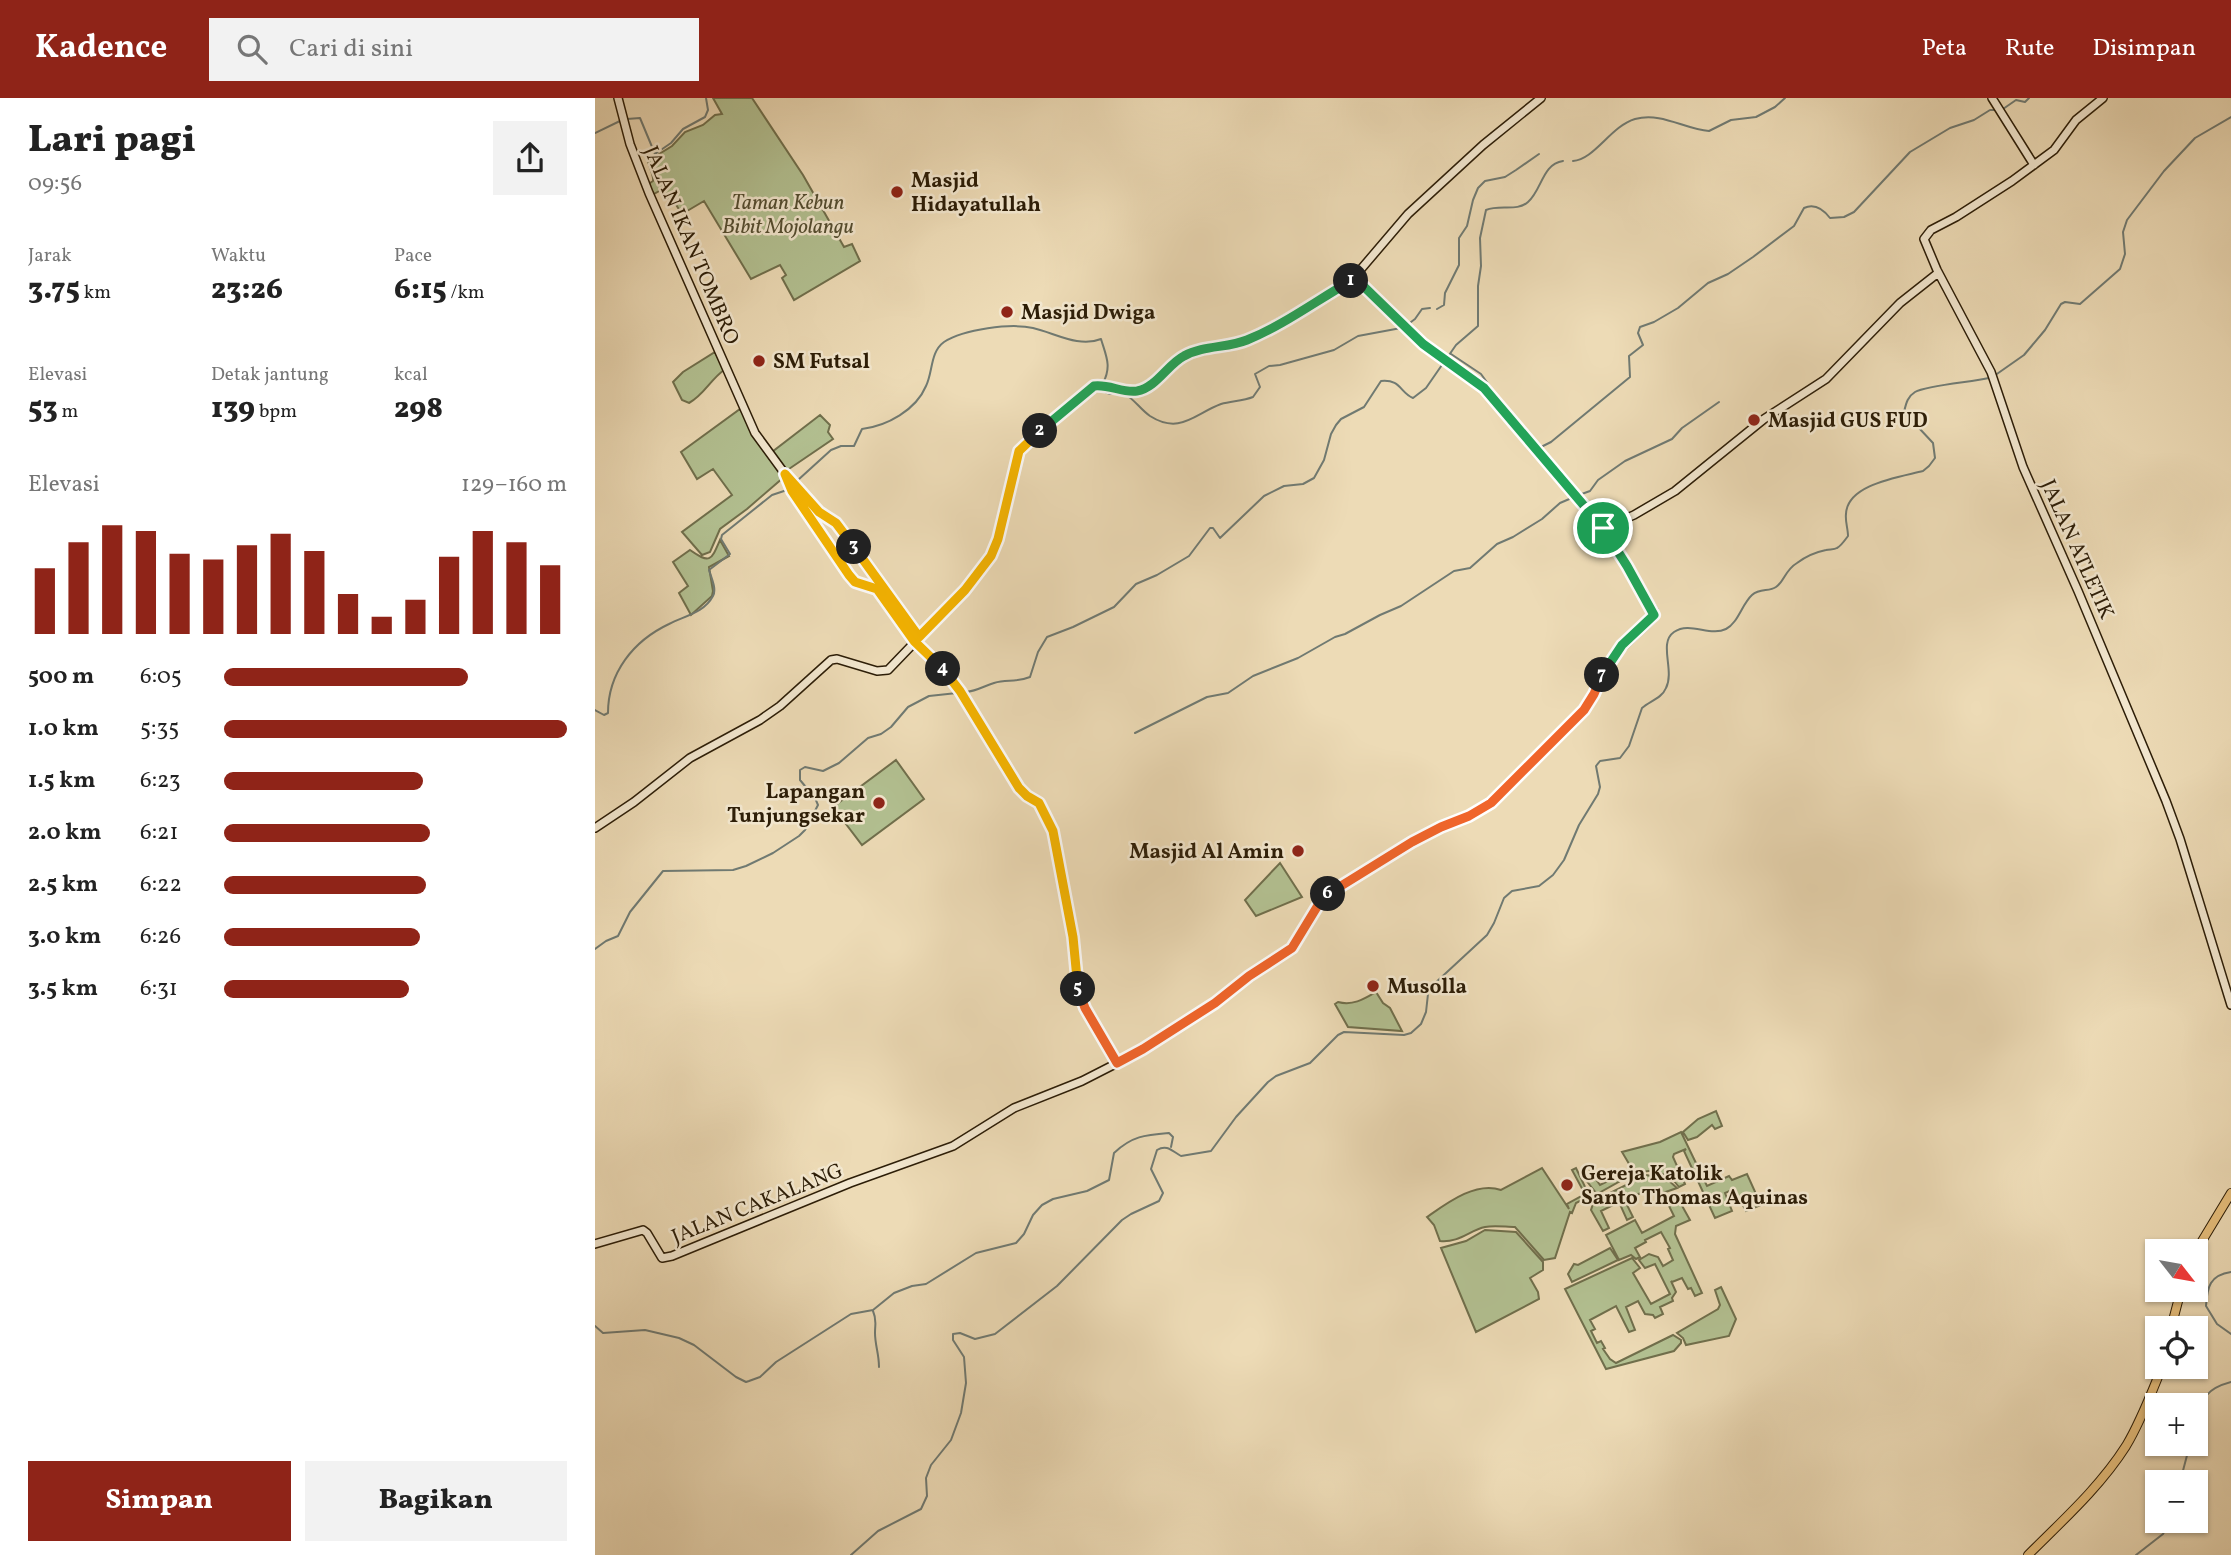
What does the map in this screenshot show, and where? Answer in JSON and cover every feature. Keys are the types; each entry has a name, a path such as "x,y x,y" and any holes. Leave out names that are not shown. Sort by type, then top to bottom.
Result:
{"main road":[{"path":"2203,1239 2231,1193"},
{"path":"2028,1555 2112,1466 2142,1416 2157,1379"}],"street":[{"name":"JALAN IKAN TOMBRO","path":"618,98 642,177 694,298 736,385 755,433 785,474"},
{"path":"595,828 634,803 690,758 780,706 831,660 837,659 872,670 886,671 896,664 916,639 965,590 995,549 1022,446 1100,386 1139,391 1182,357 1252,338 1355,278 1414,208 1483,145 1541,98"},
{"path":"1993,98 2034,165 2054,150 2076,120 2103,98"},
{"name":"JALAN ATLETIK","path":"2034,165 1926,234 1924,239 1938,273 1991,372 2023,467 2066,561 2166,801 2231,1006"},
{"path":"1603,528 1634,515 1675,492 1764,419 1826,379 1900,303 1938,273"},
{"path":"785,474 788,483 855,582 877,589 916,639 943,668 962,693 1019,788 1039,803 1053,831 1073,937 1079,993 1117,1063 1215,1003 1290,949 1323,898 1412,842 1491,803 1584,710 1617,652 1654,617 1645,596 1603,528 1484,388 1445,361 1355,278"},
{"path":"785,474 819,512 840,527 916,639"},
{"path":"818,528 831,519"},
{"name":"JALAN CAKALANG","path":"595,1244 643,1230 664,1259 850,1182 945,1149 968,1138 1014,1108 1082,1081 1117,1063"}],"green space":[{"name":"Taman Kebun Bibit Mojolangu","path":"713,98 752,98 803,175 844,247 852,244 860,261 794,300 782,278 786,275 780,265 751,279 704,201 682,214 671,197 667,199 661,190 652,195 647,185 653,181 648,161 672,146 685,132 703,125 715,115 722,114"},
{"path":"715,352 724,370 694,400 689,403 682,400 673,382 683,372"},
{"path":"740,409 784,477 720,529 710,552 702,555 682,532 732,495 713,469 697,479 681,452"},
{"path":"820,415 830,425 828,432 833,439 786,471 772,452"},
{"path":"720,540 729,556 709,567 712,596 691,615 679,593 688,586 673,562 690,550 709,558"},
{"name":"Lapangan Tunjungsekar","path":"896,760 924,799 862,845 833,807"},
{"path":"1280,863 1302,897 1256,916 1245,900"},
{"path":"1376,992 1390,1008 1402,1031 1348,1027 1335,1004 1358,1001"},
{"path":"1716,1111 1722,1126 1715,1129 1712,1125 1697,1137 1688,1140 1683,1132 1698,1119"},
{"path":"1681,1132 1707,1186 1729,1176 1732,1180 1747,1174 1761,1205 1746,1211 1734,1189 1725,1193 1732,1211 1715,1218 1684,1151 1686,1149 1673,1157 1685,1184 1679,1187 1670,1178 1653,1171 1635,1174 1622,1152 1660,1142"},
{"path":"1542,1168 1569,1209 1567,1204 1585,1194 1572,1170 1576,1168 1588,1193 1588,1197 1576,1203 1572,1213 1570,1212 1555,1258 1544,1260 1515,1227 1485,1227 1453,1240 1440,1241 1434,1225 1427,1217 1462,1195 1482,1188 1501,1190"},
{"path":"1590,1171 1600,1185 1620,1175 1622,1180 1597,1194 1585,1179 1585,1174"},
{"path":"1646,1175 1667,1179 1677,1188 1657,1195 1655,1192 1649,1195 1646,1190 1625,1201 1633,1217 1627,1220 1619,1202 1601,1211 1609,1228 1603,1231 1591,1210 1594,1201"},
{"path":"1676,1195 1690,1220 1676,1226 1675,1234 1702,1293 1695,1296 1682,1278 1671,1281 1676,1292 1673,1301 1660,1307 1663,1314 1655,1318 1645,1314 1638,1301 1626,1307 1635,1330 1629,1332 1616,1306 1590,1320 1595,1329 1591,1331 1597,1343 1601,1341 1605,1348 1603,1349 1616,1363 1673,1335 1681,1340 1674,1351 1606,1369 1565,1289 1632,1258 1640,1268 1633,1273 1651,1304 1670,1294 1655,1264 1645,1268 1639,1260 1649,1254 1658,1257 1663,1266 1673,1260 1661,1232 1635,1248 1640,1257 1636,1259 1631,1255 1619,1260 1606,1235 1635,1220 1642,1233 1674,1216 1666,1200"},
{"path":"1485,1230 1516,1232 1543,1262 1543,1270 1530,1278 1539,1299 1476,1332 1441,1248 1466,1241"},
{"path":"1610,1248 1618,1260 1572,1282 1568,1274 1574,1264 1578,1265"},
{"path":"1721,1287 1736,1319 1729,1336 1686,1345 1677,1333 1718,1309 1720,1305 1715,1290"}],"waterway":[{"path":"627,119 640,118 655,154 671,143 683,129 705,117 708,110 706,98"},
{"path":"1573,161 1588,155 1618,128 1635,119 1664,119 1709,131 1731,120 1756,117 1785,98"},
{"path":"2003,109 2016,100 2025,102 2029,98"},
{"path":"1537,445 1541,447 1551,442 1630,377 1629,356 1643,345 1638,333 1640,327 1678,308 1708,283 1728,274 1753,257 1794,226 1804,208 1819,208 1830,218 1844,217 1854,212 1910,152 1950,128 1974,120 1990,110 1997,110"},
{"path":"1994,376 2024,355 2045,330 2061,304 2080,304 2120,269 2125,254 2123,232 2127,220 2164,171 2195,138 2231,117"},
{"path":"595,133 622,120"},
{"path":"1437,309 1444,305 1445,293 1459,265 1459,238 1467,226 1478,188 1485,181 1505,177 1539,154"},
{"path":"1447,358 1456,345 1478,326 1480,238 1486,210 1524,205 1533,197 1546,172 1556,163 1563,161"},
{"path":"1407,325 1422,309 1430,308"},
{"path":"798,480 831,450 841,446 854,446 862,429 891,420 908,409 926,386 939,346 953,337 988,328 1013,326 1033,328 1076,341 1101,339 1108,366 1103,383"},
{"path":"1125,394 1150,416 1170,424 1179,423 1221,404 1253,397 1260,387 1255,374 1269,366 1334,350 1358,336 1401,328"},
{"path":"1451,354 1481,374 1504,406"},
{"path":"966,692 999,682 1030,677 1038,652 1047,637 1114,607 1136,584 1189,556 1210,528 1213,528 1220,538 1264,496 1284,486 1303,484 1314,478 1324,460 1336,425 1341,419 1364,407 1381,381 1393,382 1413,398 1426,388 1444,362"},
{"path":"851,1555 878,1531 921,1509 927,1496 926,1478 931,1465 951,1440 961,1413 966,1383 964,1357 953,1340 953,1334 960,1333 975,1339 995,1334 1057,1286 1122,1220 1159,1201 1163,1193 1151,1169 1157,1150 1167,1148 1181,1156 1211,1151 1236,1117 1268,1082 1276,1076 1310,1063 1344,1032 1404,1035 1411,1033 1421,1024 1426,1012 1428,994 1433,985 1487,935 1504,898 1512,891 1539,886 1553,875 1564,860 1579,825 1598,794 1600,787 1596,766 1600,761 1620,758 1629,746 1642,708 1659,697 1666,688 1669,673 1669,637 1674,632 1687,628 1713,631 1726,629 1734,622 1752,595 1776,587 1790,569 1804,559 1838,547 1848,536 1846,514 1855,495 1889,479 1923,471 1935,458 1933,443 1904,412 1910,396 1929,387 1989,378"},
{"path":"1101,388 1100,390 1110,394 1120,393"},
{"path":"1579,495 1590,491 1598,480 1625,461 1672,439 1682,428 1719,402"},
{"path":"595,710 604,715 608,713 612,685 618,672 644,639 709,602 714,590 709,570 730,554 721,539 722,535 772,495 787,490"},
{"path":"1135,733 1207,697 1228,693 1253,676 1298,658 1401,606 1454,571 1470,568 1497,544 1513,537 1542,519 1560,503 1574,497"},
{"path":"919,629 962,588 980,565 994,540"},
{"path":"595,949 618,936 630,912 663,871 733,870 773,853 799,836 818,805 800,780 800,770 805,767 823,771 839,763 868,738 891,727 908,707 929,696 957,693"},
{"path":"595,1326 603,1333 645,1330 679,1338 694,1345 746,1382 760,1377 776,1362 851,1314 873,1310 894,1293 926,1284 976,1253 1016,1243 1042,1205 1053,1199 1087,1191 1109,1180 1114,1153 1127,1143 1146,1136 1169,1133 1173,1137 1171,1147"},
{"path":"2231,1272 2218,1276 2211,1283 2206,1306 2217,1324 2231,1334"},
{"path":"873,1311 879,1367"},
{"path":"2208,1394 2231,1382"},
{"path":"2183,1470 2187,1456"},
{"path":"2136,1555 2164,1533"}],"place":[{"name":"Masjid Hidayatullah","path":"897,192"},
{"name":"Masjid Dwiga","path":"1007,312"},
{"name":"SM Futsal","path":"759,361"},
{"name":"Masjid GUS FUD","path":"1754,420"},
{"name":"Lapangan Tunjungsekar","path":"879,803"},
{"name":"Masjid Al Amin","path":"1298,851"},
{"name":"Musolla","path":"1373,986"},
{"name":"Gereja Katolik Santo Thomas Aquinas","path":"1567,1185"}],"route":[{"path":"1355,278 1423,344 1484,388 1603,528 1654,615 1617,652 1584,710 1491,803 1412,842 1325,897 1292,948 1249,976 1215,1003 1117,1063 1079,993 1073,937 1059,860 1053,831 1044,811 1039,803 1019,788 943,668 914,641 877,589 855,582 849,575 792,491 785,474 819,512 840,527 919,637 947,610 988,561 998,539 1019,451 1053,419 1094,386 1139,391 1182,357 1252,338 1355,278"}]}
